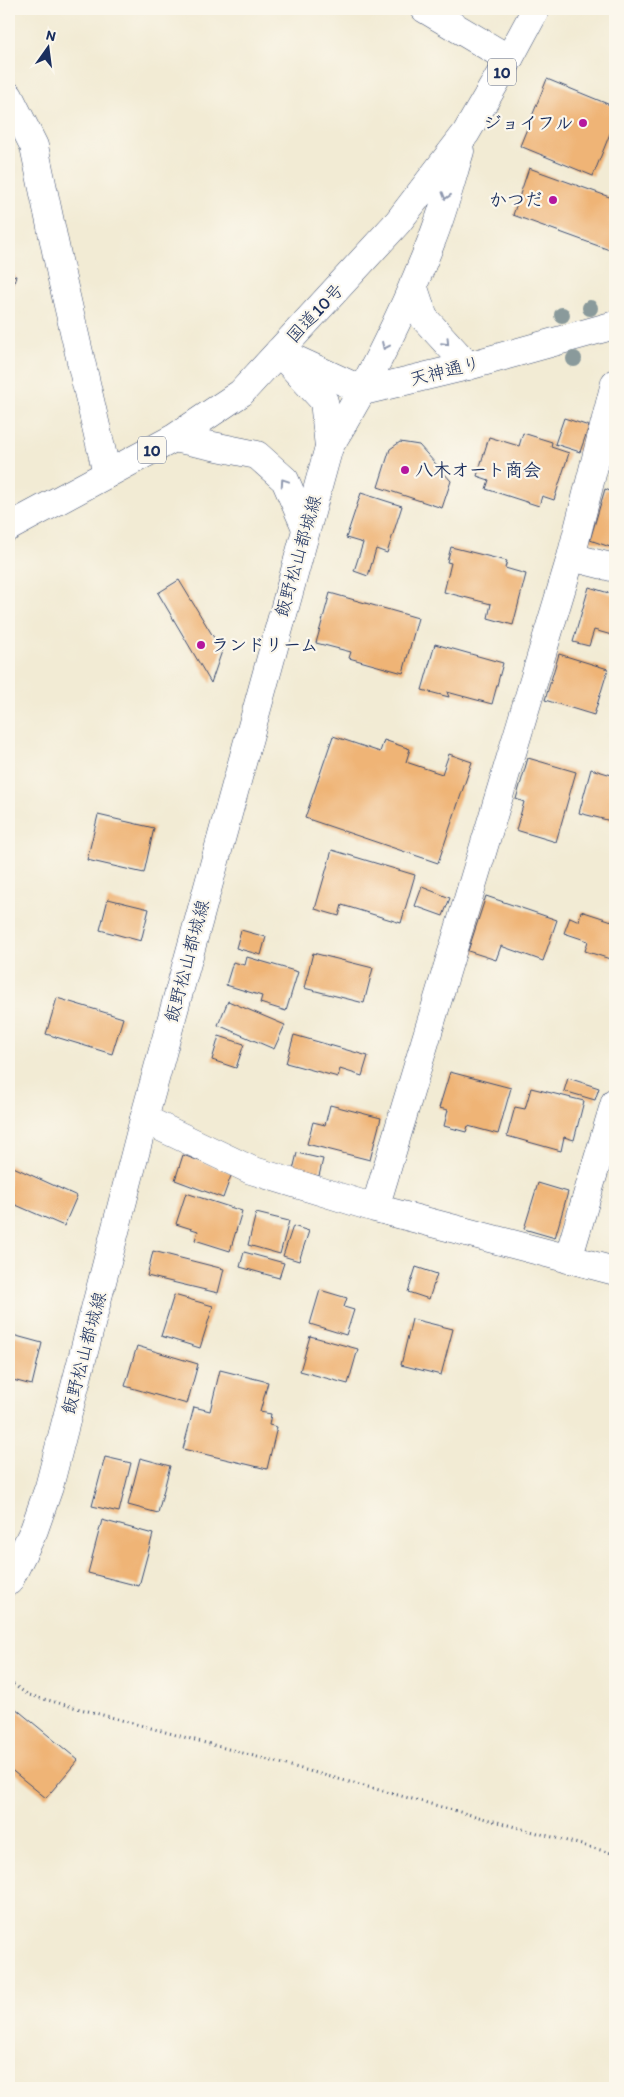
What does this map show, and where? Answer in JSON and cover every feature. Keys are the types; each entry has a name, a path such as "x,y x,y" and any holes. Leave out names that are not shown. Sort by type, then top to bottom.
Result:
{"main road":[{"path":"425,9 510,59"},
{"name":"国道10号","path":"9,527 174,438 241,393 398,222 466,133 510,59 536,9"},
{"path":"9,96 34,146 62,279 107,474"},
{"path":"329,448 364,391 413,286 432,241 466,133"},
{"path":"413,286 424,318 468,366"},
{"name":"天神通り","path":"364,391 468,366 615,325"},
{"path":"280,352 364,391"},
{"name":"飯野松山都城線","path":"9,1580 34,1530 49,1488 144,1119 329,448 324,401 280,352"},
{"path":"375,1208 571,557 615,382"},
{"path":"174,438 257,455 285,480 306,526"},
{"path":"571,557 615,568"},
{"path":"568,1259 615,1102"},
{"path":"144,1119 251,1170 375,1208 615,1271"}],"path":[{"path":"9,1682 29,1695 615,1854"}],"building":[{"path":"547,79 615,107 615,121 593,176 520,146"},
{"path":"529,168 615,199 615,252 513,215"},
{"path":"9,274 16,276 9,300"},
{"path":"564,418 589,426 580,452 555,444"},
{"path":"523,433 552,442 551,447 569,453 554,500 542,496 539,506 486,489 489,480 477,476 489,437 519,446"},
{"path":"400,442 419,445 451,481 442,508 378,487 390,449"},
{"path":"605,489 615,493 615,530 610,547 590,540"},
{"path":"361,493 402,506 387,553 376,549 368,576 354,571 363,543 346,538"},
{"path":"451,547 507,561 505,568 526,574 513,625 488,618 491,604 444,592 451,563 447,562"},
{"path":"179,580 222,651 211,683 158,593"},
{"path":"589,587 615,595 615,636 594,630 589,646 573,642"},
{"path":"330,593 418,618 403,673 349,658 351,652 316,643"},
{"path":"435,644 503,663 492,704 447,692 449,697 422,690"},
{"path":"559,654 608,669 594,715 545,700"},
{"path":"333,736 380,752 384,740 410,749 406,762 442,774 449,754 472,762 438,863 305,818"},
{"path":"528,758 576,772 556,842 516,830 524,802 516,799"},
{"path":"591,769 615,776 615,822 579,813"},
{"path":"98,815 154,828 144,873 87,860"},
{"path":"332,850 415,875 401,923 342,905 339,916 315,909"},
{"path":"422,887 450,898 443,916 415,906"},
{"path":"486,896 557,920 543,961 501,946 496,960 468,951"},
{"path":"108,899 149,909 141,941 100,930"},
{"path":"581,911 615,922 615,942 610,959 585,951 588,941 564,933 570,917 579,921"},
{"path":"241,930 266,937 261,955 236,948"},
{"path":"313,953 373,968 364,1003 304,988"},
{"path":"247,957 298,972 286,1011 260,1003 262,996 226,985 233,962 245,965"},
{"path":"57,998 123,1018 112,1054 46,1034"},
{"path":"228,1001 285,1025 274,1049 218,1025"},
{"path":"294,1035 368,1056 362,1076 340,1069 338,1077 286,1063"},
{"path":"219,1036 244,1044 236,1068 212,1060"},
{"path":"450,1072 511,1088 498,1134 468,1126 466,1132 444,1126 448,1110 439,1108"},
{"path":"568,1078 599,1088 595,1100 564,1091"},
{"path":"531,1088 584,1101 574,1140 564,1137 561,1151 507,1136 515,1107 525,1109"},
{"path":"330,1105 381,1118 370,1160 307,1144 313,1122 325,1125"},
{"path":"297,1153 323,1159 319,1176 293,1170"},
{"path":"183,1155 232,1173 223,1198 175,1180"},
{"path":"9,1165 77,1196 64,1226 9,1202"},
{"path":"538,1183 568,1192 555,1238 524,1229"},
{"path":"186,1193 242,1211 230,1251 195,1240 198,1231 176,1224"},
{"path":"256,1213 289,1221 280,1254 248,1245"},
{"path":"293,1226 309,1231 299,1261 283,1256"},
{"path":"153,1251 224,1269 218,1293 147,1276"},
{"path":"244,1252 284,1263 279,1278 240,1267"},
{"path":"416,1267 437,1274 429,1299 408,1292"},
{"path":"320,1290 347,1298 344,1307 354,1310 346,1335 310,1324"},
{"path":"174,1295 213,1306 200,1348 161,1336"},
{"path":"412,1319 453,1329 441,1375 401,1365"},
{"path":"9,1334 42,1343 32,1385 9,1379"},
{"path":"310,1336 358,1349 348,1384 300,1371"},
{"path":"137,1346 198,1364 187,1404 125,1386"},
{"path":"220,1370 268,1382 260,1412 271,1414 269,1425 277,1427 267,1469 183,1449 194,1407 210,1411"},
{"path":"105,1457 131,1463 119,1512 92,1506"},
{"path":"140,1458 170,1466 158,1513 128,1505"},
{"path":"102,1520 153,1534 139,1586 88,1573"},
{"path":"9,1703 78,1760 46,1798 9,1768"}],"place":[{"name":"ジョイフル","path":"583,123"},
{"name":"かつだ","path":"553,200"},
{"name":"八木オート商会","path":"405,470"},
{"name":"ランドリーム","path":"201,645"}]}
